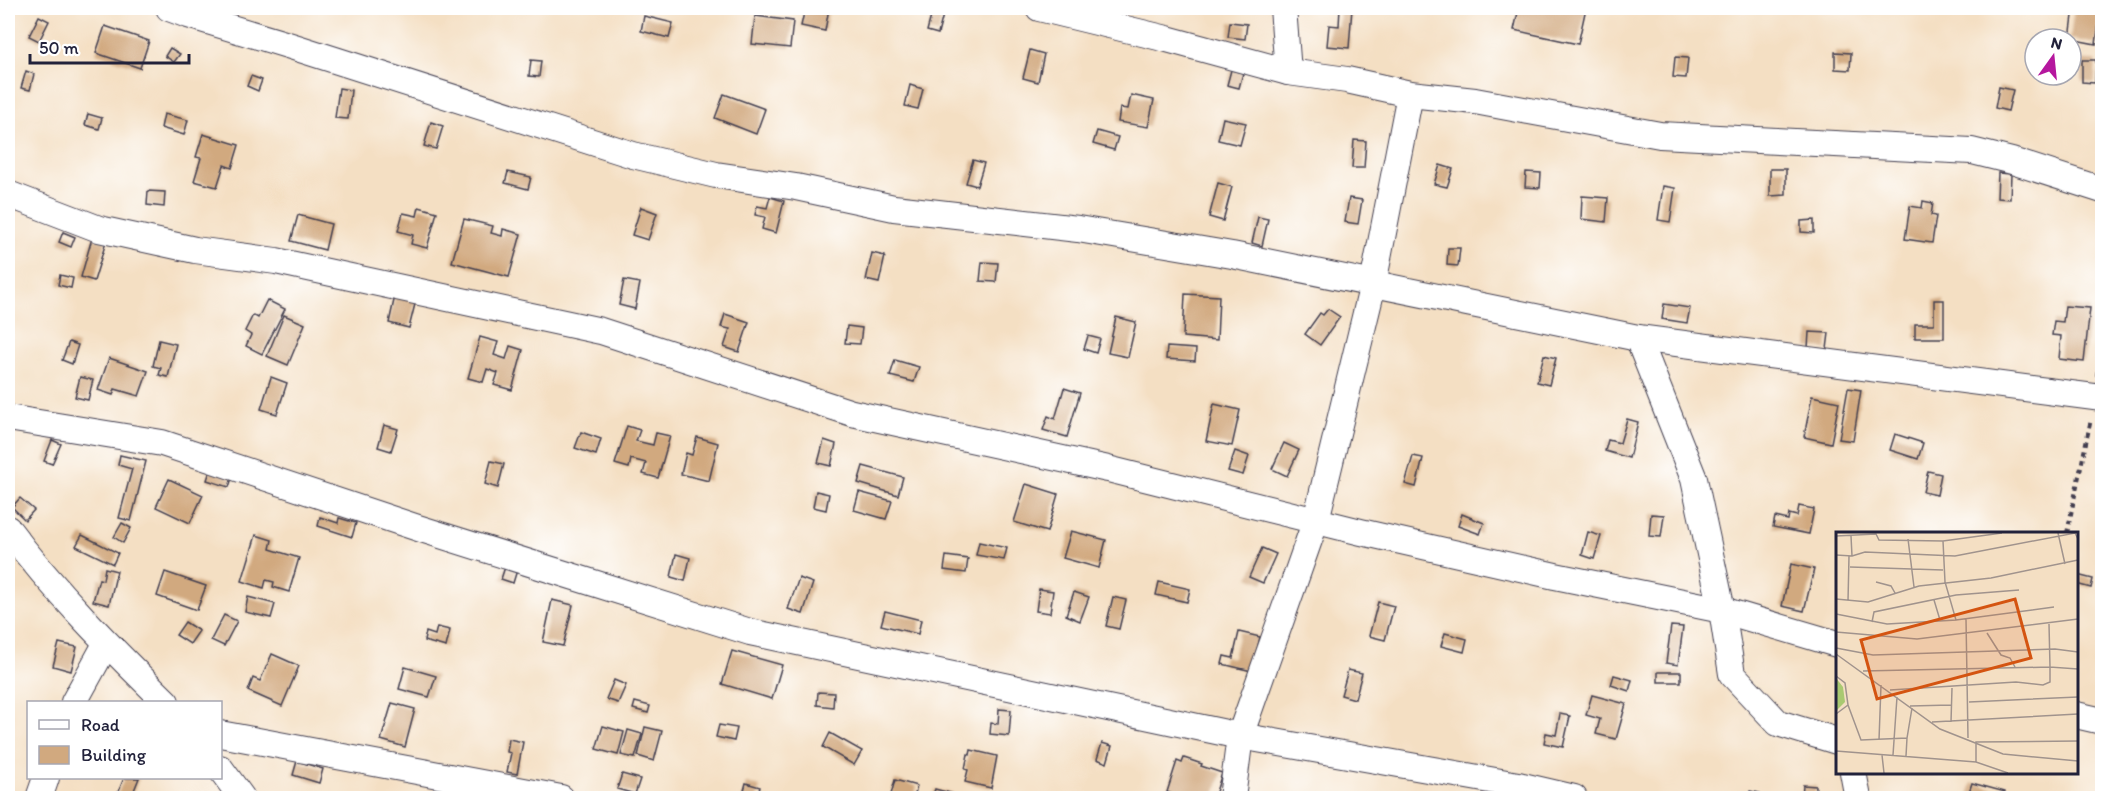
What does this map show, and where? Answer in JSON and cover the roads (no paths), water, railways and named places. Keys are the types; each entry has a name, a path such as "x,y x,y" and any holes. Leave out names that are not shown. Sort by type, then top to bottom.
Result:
{"street":[{"path":"169,8 185,15 291,46 633,155 716,175 796,187 894,208 1078,229 1232,255 1638,338 2099,398"},
{"path":"1040,8 1072,11 1288,72 1347,80 1410,94 1475,101 1660,135 1972,151 2012,160 2103,190"},
{"path":"1283,8 1288,72"},
{"path":"1232,798 1240,736 1316,520 1373,284 1410,94"},
{"path":"8,194 99,229 195,250 276,261 601,331 852,413 1108,469 1555,576 1722,610 1836,644"},
{"path":"1638,338 1694,479 1722,610 1732,674 1778,723 1836,741"},
{"path":"8,418 162,443 418,528 750,632 1240,736 1518,785 1574,798"},
{"path":"8,529 60,594 106,644 165,701"},
{"path":"75,701 106,644"},
{"path":"2077,715 2103,721"},
{"path":"222,734 561,798"},
{"path":"222,771 242,798"},
{"path":"1852,773 1858,798"},
{"path":"39,798 45,779"}]}
